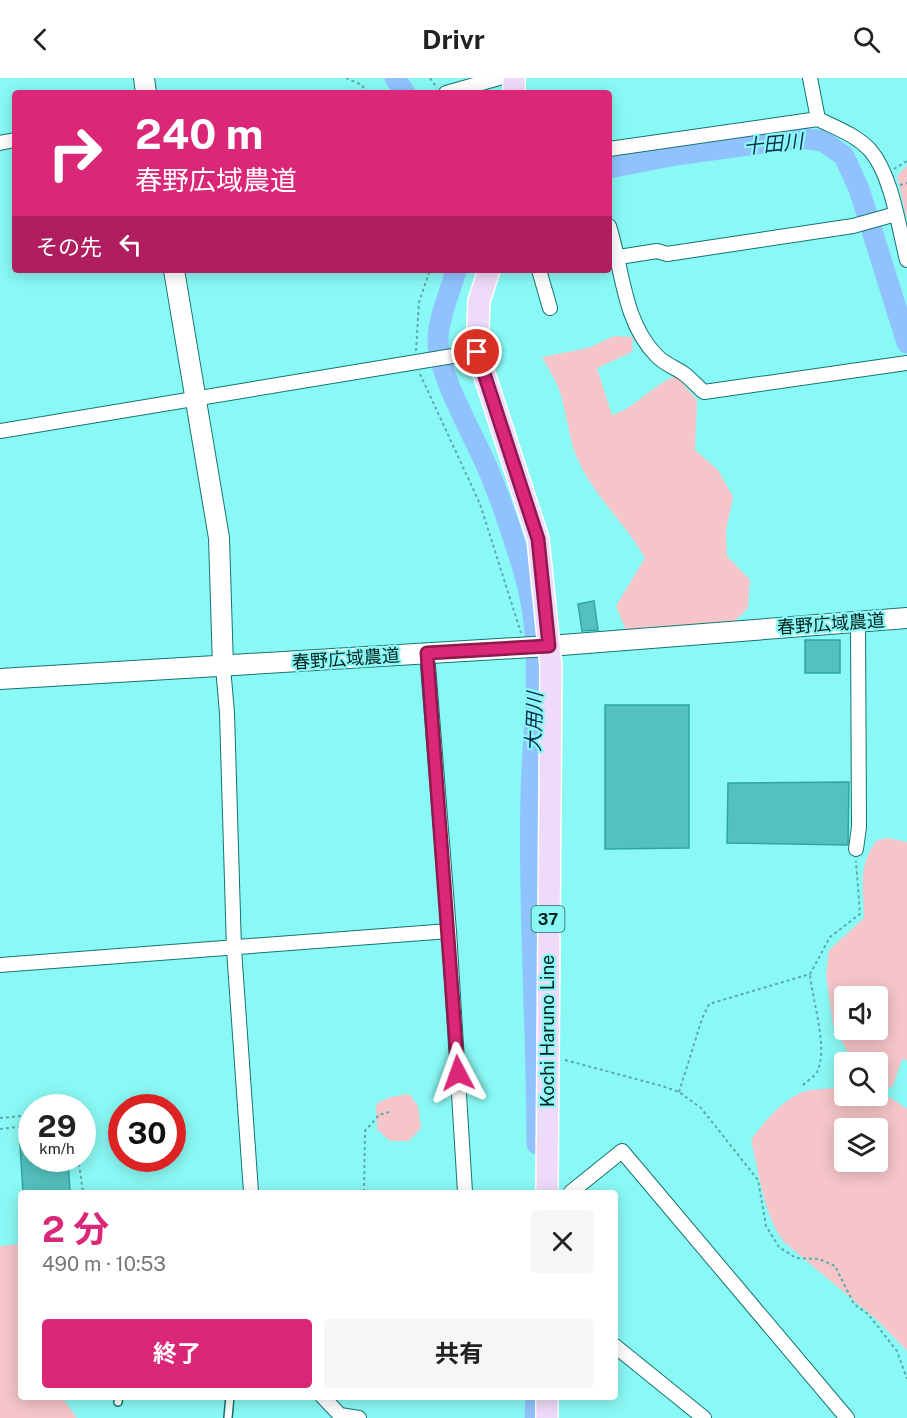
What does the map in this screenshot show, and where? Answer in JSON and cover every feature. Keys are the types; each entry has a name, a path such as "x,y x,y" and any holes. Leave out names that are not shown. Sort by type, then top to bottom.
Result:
{"main road":[{"name":"Kochi Haruno Line","path":"488,273 479,301 470,354 538,539 549,646 553,710 549,811 547,1190"},
{"path":"547,1400 547,1418"}],"street":[{"path":"457,90 499,78"},
{"path":"811,78 818,119"},
{"path":"612,149 818,119 850,134 871,151 885,178 907,260"},
{"path":"619,257 657,251 667,254 842,227 896,214"},
{"path":"612,235 630,311 637,330 667,365 683,373 704,392 907,363"},
{"path":"174,273 219,538 234,949 251,1190"},
{"path":"540,273 550,308"},
{"path":"0,430 470,354"},
{"name":"春野広域農道","path":"0,679 525,648 907,618"},
{"path":"856,849 859,827 858,621"},
{"path":"427,653 449,931 465,1190"},
{"path":"0,965 449,931"},
{"path":"573,1190 622,1151 847,1418"},
{"path":"618,1348 704,1418"},
{"path":"326,1400 340,1415 359,1418"}],"lane":[{"path":"228,1418 230,1400"}],"path":[{"path":"346,78 362,85 365,90"},
{"path":"429,273 419,302 418,363 480,504 525,648"},
{"path":"803,1084 816,1073 822,1049 810,974 830,937 860,914 856,849"},
{"path":"679,1092 702,1018 709,1004 810,974"},
{"path":"548,1056 627,1075 679,1092 701,1108 758,1180 766,1226 779,1246 796,1258 819,1259 835,1266 854,1304 868,1314 897,1352 907,1379"},
{"path":"364,1190 365,1131 379,1115 389,1112"},
{"path":"0,1118 18,1116"},
{"path":"0,1129 18,1127"},
{"path":"80,1172 83,1190"}],"shaded area":[{"path":"907,165 907,219 897,176"},
{"path":"614,336 633,337 632,352 597,368 612,415 629,407 659,385 676,376 697,400 695,450 718,470 733,497 726,531 727,556 750,580 748,608 733,623 626,630 616,606 645,558 593,487 579,462 571,439 561,394 542,357 588,348"},
{"path":"887,838 907,842 907,1060 902,1059 893,1086 888,1088 888,1052 848,1052 841,1040 888,1040 888,986 834,986 834,1027 826,975 829,950 864,918 863,878 870,851 876,841"},
{"path":"834,1088 834,1106 888,1106 888,1098 907,1109 907,1351 878,1321 783,1241 771,1218 759,1179 751,1140 782,1105 805,1091"},
{"path":"409,1094 418,1106 421,1128 409,1141 390,1141 377,1129 376,1104 390,1097"},
{"path":"18,1244 18,1400 64,1400 77,1418 0,1418 0,1246"}],"building":[{"path":"594,601 598,630 582,631 578,604"},
{"path":"805,640 840,640 840,673 805,673"},
{"path":"605,705 689,705 689,848 605,849"},
{"path":"849,782 848,845 727,843 728,783"},
{"path":"22,1172 69,1172 70,1190 23,1190"}],"waterway":[{"name":"大用川","path":"395,78 403,90"},
{"name":"十田川","path":"612,167 676,155 800,138 823,141 844,156 859,189 907,343"},
{"name":"大用川","path":"455,273 438,335 441,360 453,394 486,464 505,512 523,569 534,625 536,681 530,839 537,1144"},
{"name":"大用川","path":"535,1418 536,1400"}],"route":[{"path":"458,1073 427,653 549,646 538,539 477,352"}]}
